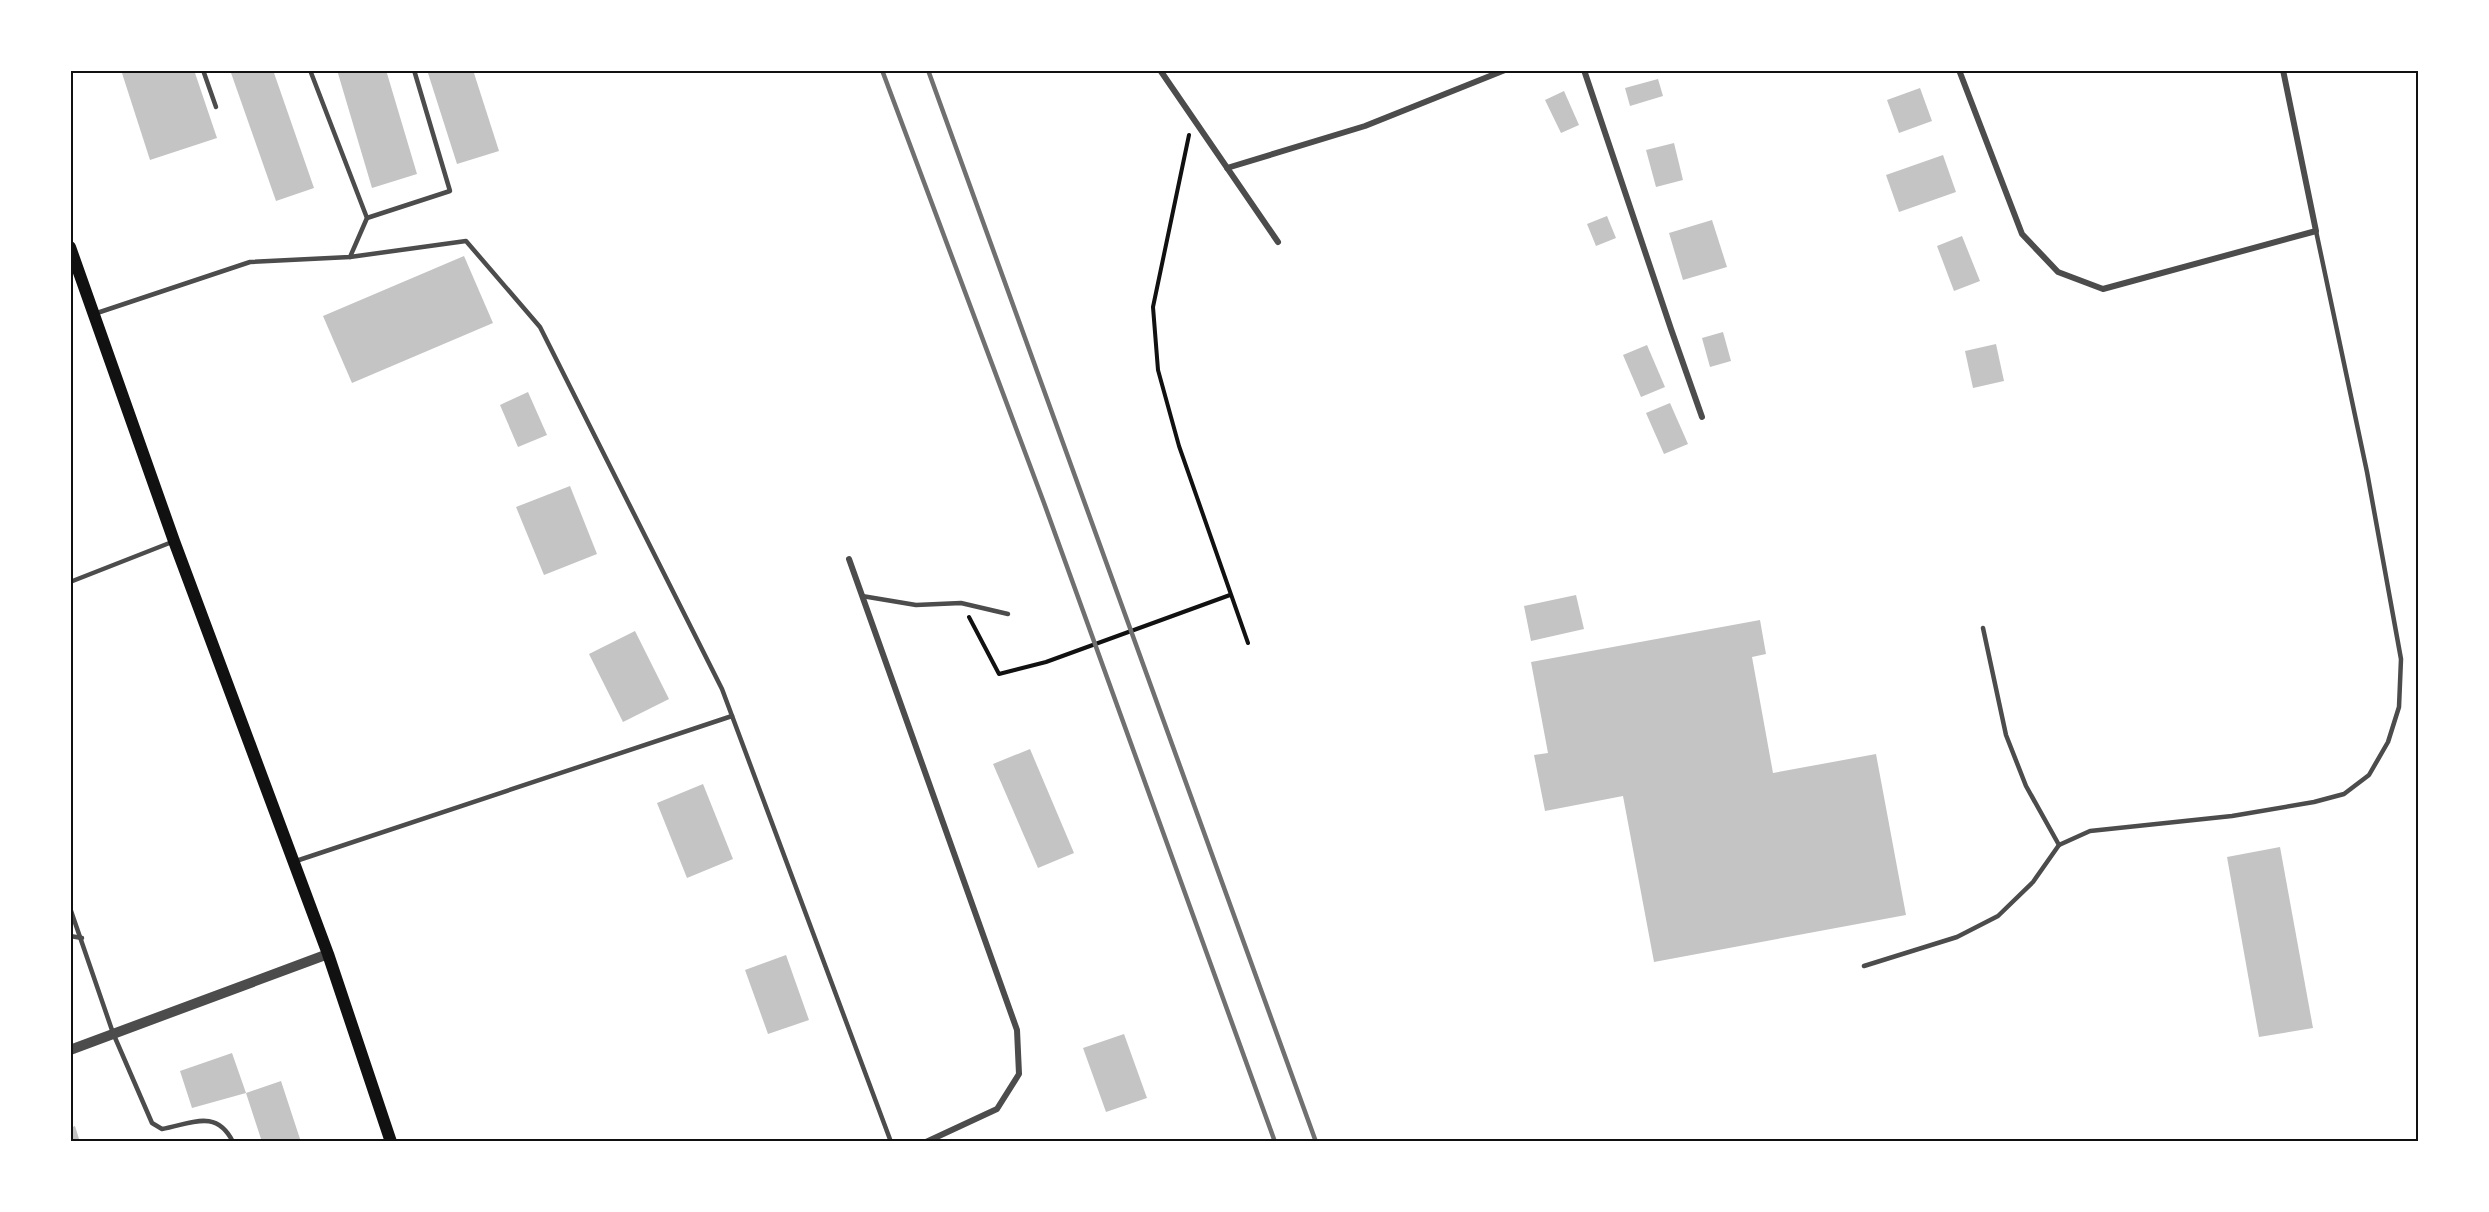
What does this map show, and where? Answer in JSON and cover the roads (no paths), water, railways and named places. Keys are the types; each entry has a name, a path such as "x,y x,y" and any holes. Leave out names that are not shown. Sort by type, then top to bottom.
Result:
{"main road":[{"path":"70,247 174,542 328,954 391,1142"}],"street":[{"path":"1160,70 1278,242"},
{"path":"1227,168 1365,126 1504,70"},
{"path":"1584,70 1702,417"},
{"path":"1959,70 2022,234 2058,272 2103,289 2316,231 2283,70"},
{"path":"849,559 1017,1030 1019,1074 998,1109 926,1142"},
{"path":"70,1050 328,954"}],"lane":[{"path":"203,70 216,107"},
{"path":"310,70 367,218 350,256"},
{"path":"367,218 450,191 414,70"},
{"path":"1864,966 1958,937 1998,916 2033,882 2059,845 2090,831 2232,816 2314,802 2344,794 2369,775 2388,742 2399,707 2401,659 2367,472 2316,231"},
{"path":"94,314 250,262 350,256 466,242 540,327 722,689 891,1142"},
{"path":"70,582 174,542"},
{"path":"862,596 916,605 961,603 1008,614"},
{"path":"1983,628 2006,735 2026,786 2059,845"},
{"path":"293,862 732,716"},
{"path":"70,908 113,1033 153,1123 162,1129 208,1119 224,1127 233,1142"},
{"path":"70,936 82,938"}],"railway":[{"path":"882,70 1044,503 1275,1142"},
{"path":"928,70 1316,1142"}]}
